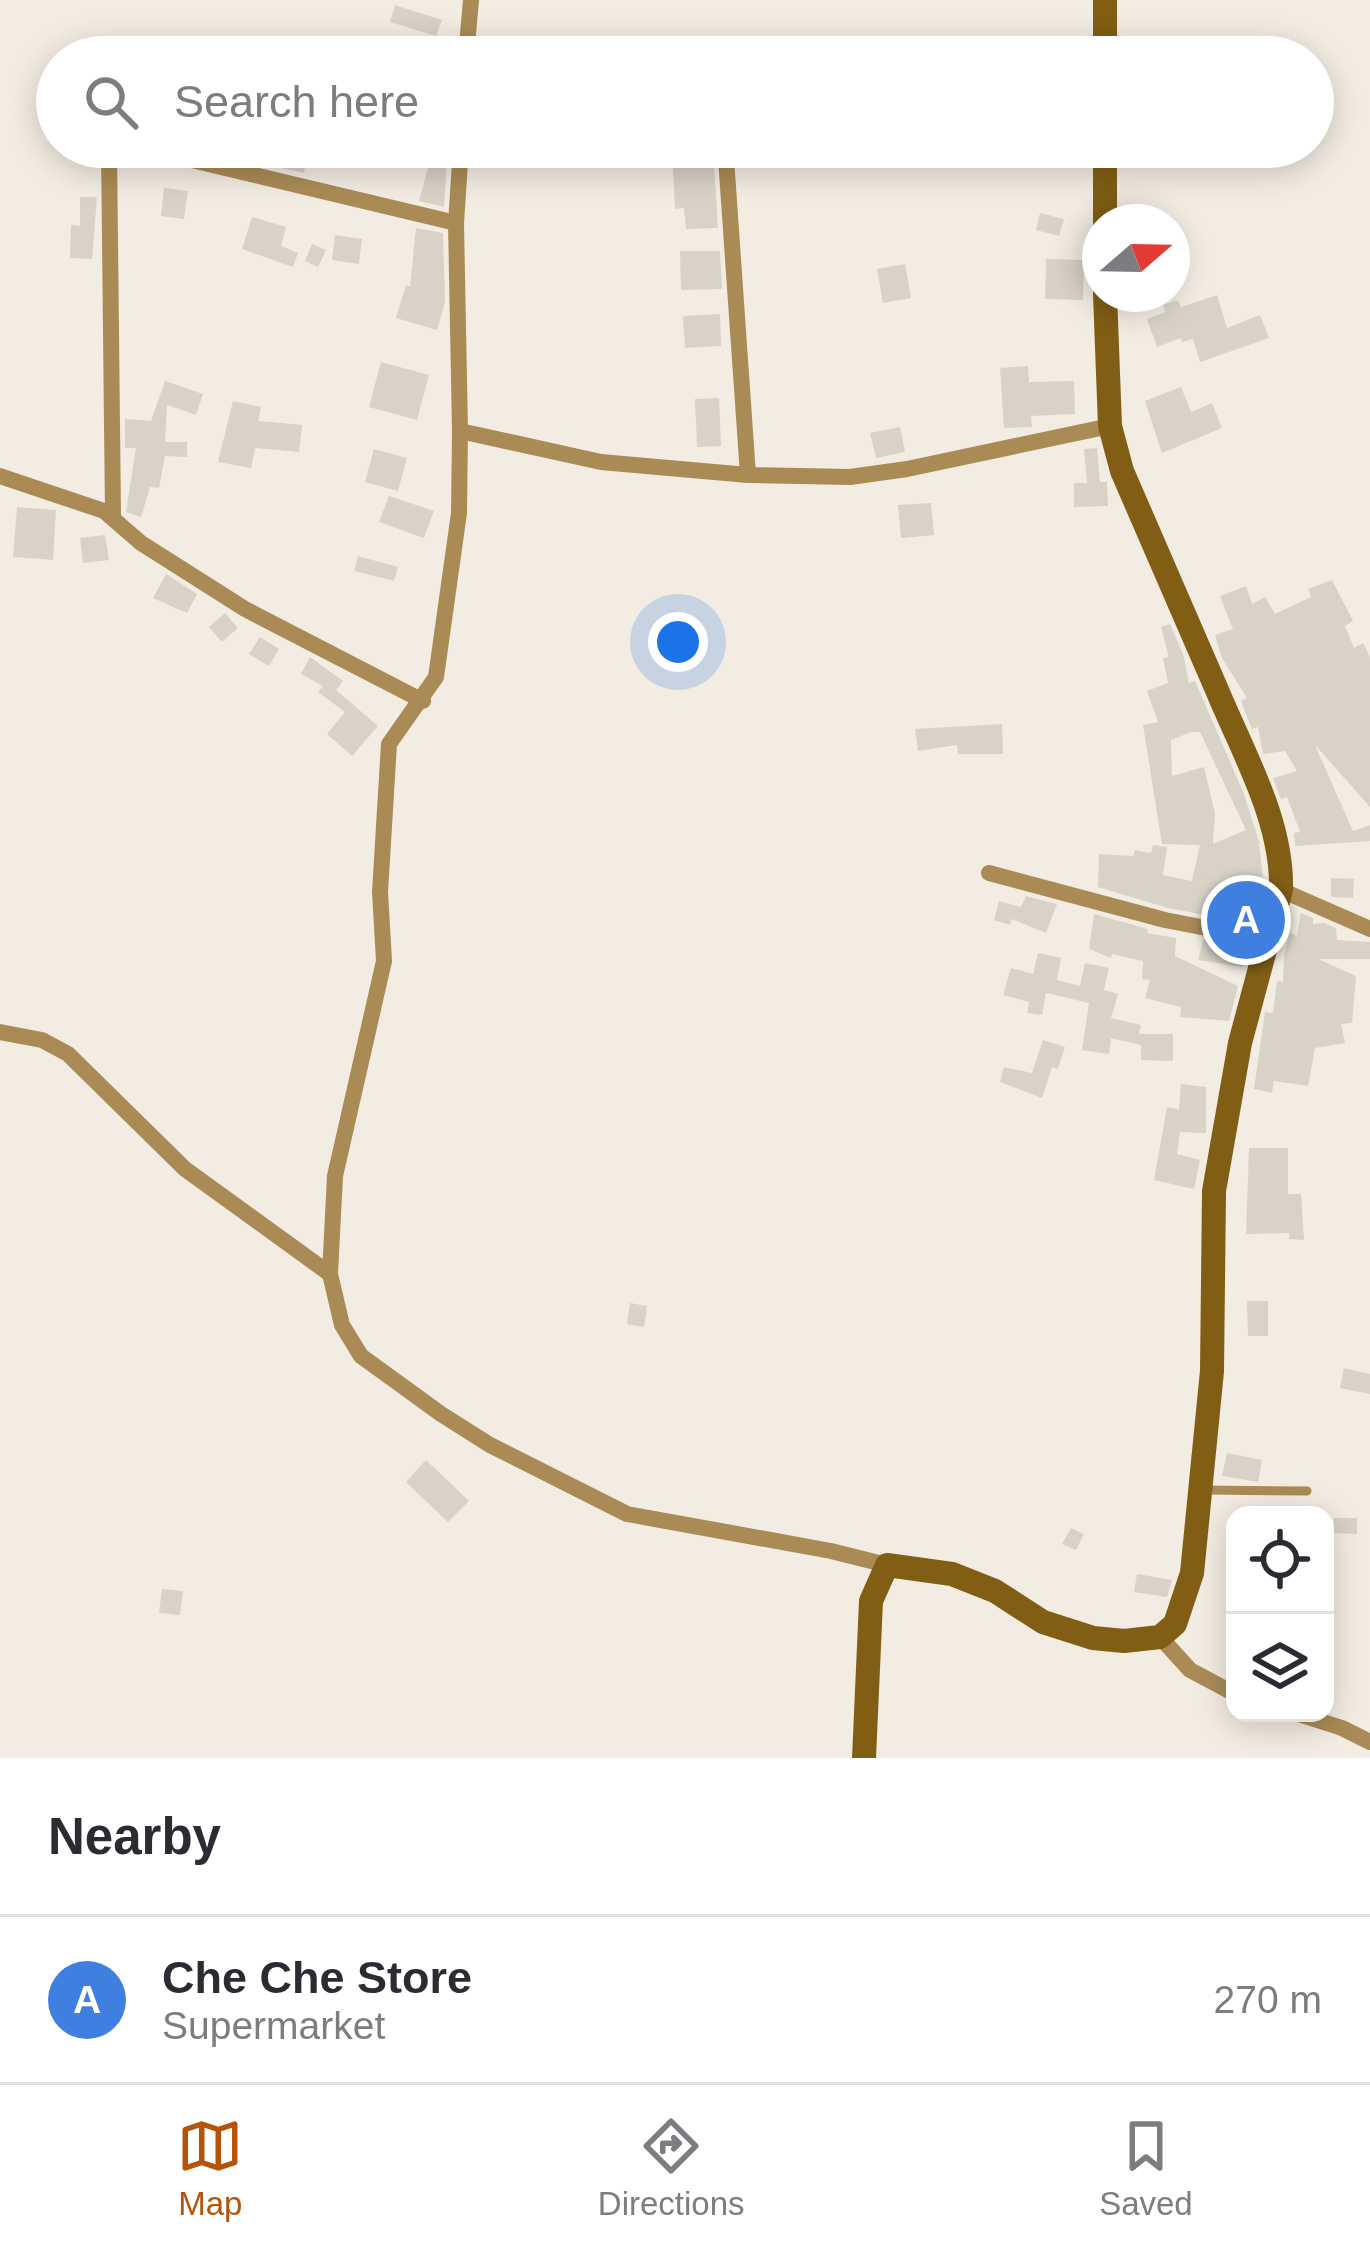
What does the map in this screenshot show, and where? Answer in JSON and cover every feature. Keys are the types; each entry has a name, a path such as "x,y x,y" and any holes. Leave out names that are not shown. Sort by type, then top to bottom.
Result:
{"street":[{"path":"468,36 471,0"},
{"path":"1105,0 1105,36"},
{"path":"109,168 112,516"},
{"path":"225,168 456,223"},
{"path":"459,168 459,513 436,677 389,744 380,892 384,961 335,1176 330,1274 342,1325 361,1356 409,1394 490,1445 627,1514 952,1574 1072,1634 1124,1641 1160,1637 1175,1624 1192,1573 1211,1371 1214,1190 1240,1043 1281,890 1277,840 1261,794 1122,471 1110,426 1106,312"},
{"path":"727,168 748,476"},
{"path":"1105,168 1105,204"},
{"path":"460,431 601,462 748,476 850,477 1110,426"},
{"path":"0,476 112,516 141,543 245,609 423,701"},
{"path":"989,873 1165,920 1268,940"},
{"path":"1281,890 1370,929"},
{"path":"0,1031 56,1045 185,1169 330,1274"},
{"path":"864,1758 871,1601 886,1565"},
{"path":"1160,1637 1190,1670 1226,1689"},
{"path":"1323,1722 1370,1742"}],"lane":[{"path":"1200,1490 1307,1491"}],"building":[{"path":"395,5 442,20 436,36 390,22"},
{"path":"428,168 447,168 444,207 419,201"},
{"path":"673,168 714,168 718,228 686,229 684,208 675,209"},
{"path":"164,188 188,191 184,219 161,216"},
{"path":"80,197 97,197 92,259 70,258 71,225 80,226"},
{"path":"1040,213 1064,219 1059,236 1036,230"},
{"path":"252,217 286,227 281,246 298,253 293,267 242,249"},
{"path":"416,228 443,233 445,302 437,330 396,318 406,285 410,287"},
{"path":"335,235 362,239 359,264 332,260"},
{"path":"312,244 326,250 318,267 305,261"},
{"path":"680,251 720,251 722,289 681,290"},
{"path":"1046,259 1082,260 1082,300 1045,299"},
{"path":"905,264 911,298 883,303 877,269"},
{"path":"1217,295 1227,328 1260,315 1269,338 1200,362 1193,339 1157,347 1147,319 1165,312 1190,312 1190,304"},
{"path":"720,314 721,346 685,348 683,316"},
{"path":"381,362 429,375 417,420 369,407"},
{"path":"1028,366 1029,382 1074,381 1075,414 1031,416 1032,427 1004,428 1000,368"},
{"path":"165,381 203,394 196,415 167,405 165,442 187,442 187,457 165,456 159,488 150,487 141,517 126,512 136,448 125,448 125,419 151,421"},
{"path":"1181,387 1191,412 1212,403 1222,428 1162,453 1145,401"},
{"path":"719,398 721,446 697,447 695,399"},
{"path":"233,401 261,407 258,421 302,425 299,452 255,448 251,468 218,462"},
{"path":"900,427 905,452 876,458 870,433"},
{"path":"1097,448 1108,506 1074,507 1074,483 1087,483 1084,449"},
{"path":"374,449 407,458 398,491 365,482"},
{"path":"389,496 434,511 424,538 379,522"},
{"path":"931,503 934,535 901,538 898,505"},
{"path":"17,507 56,510 53,560 13,557"},
{"path":"105,535 109,560 83,563 80,538"},
{"path":"358,556 398,567 394,581 354,571"},
{"path":"166,574 197,594 187,613 153,598"},
{"path":"1332,580 1353,621 1345,626 1354,648 1363,643 1370,657 1370,807 1315,745 1353,831 1370,825 1370,841 1295,846 1294,833 1300,832 1287,797 1281,799 1273,778 1297,771 1285,751 1263,754 1258,727 1252,729 1241,701 1247,698 1222,658 1215,635 1233,629 1220,596 1246,586 1252,604 1265,597 1275,614 1311,597 1308,589"},
{"path":"225,613 238,628 222,642 209,627"},
{"path":"1170,624 1189,683 1195,681 1244,794 1259,842 1264,888 1262,896 1251,899 1261,901 1252,924 1168,908 1098,887 1099,854 1151,853 1153,845 1167,847 1163,875 1192,881 1200,845 1162,844 1143,725 1158,722 1147,691 1168,683 1163,658 1169,657 1161,627","holes":["1200,732 1246,830 1213,844 1215,814 1204,767 1172,776 1171,740"]},
{"path":"260,637 279,649 269,666 249,654"},
{"path":"310,657 343,681 336,690 378,726 352,756 327,734 345,712 318,692 323,686 301,674"},
{"path":"1002,724 1003,754 958,754 957,745 918,751 915,729"},
{"path":"1331,878 1354,879 1353,898 1331,897"},
{"path":"1026,896 1057,904 1046,933 1012,919 1010,925 994,920 999,901 1021,907"},
{"path":"1301,913 1313,918 1313,924 1336,928 1337,940 1370,942 1370,959 1318,959 1356,976 1352,1023 1341,1024 1345,1043 1315,1048 1308,1086 1274,1081 1272,1093 1254,1089 1265,1012 1273,1013 1277,981 1283,982 1284,954 1290,933 1297,936"},
{"path":"1094,914 1176,938 1175,956 1238,986 1229,1021 1180,1017 1181,1007 1145,998 1150,980 1142,979 1143,961 1112,954 1111,958 1089,949"},
{"path":"1203,940 1246,955 1243,967 1198,960"},
{"path":"1038,953 1061,958 1057,980 1080,986 1085,963 1109,968 1104,990 1118,994 1111,1018 1141,1025 1139,1034 1173,1034 1173,1061 1141,1060 1141,1045 1111,1038 1109,1054 1082,1050 1089,1003 1046,993 1042,1015 1027,1013 1029,1002 1003,995 1011,968 1033,974"},
{"path":"1043,1040 1065,1047 1058,1069 1052,1067 1042,1098 1000,1082 1004,1067 1032,1073"},
{"path":"1181,1084 1206,1087 1206,1133 1180,1132 1177,1154 1200,1160 1194,1189 1154,1180 1167,1107 1179,1109"},
{"path":"1249,1148 1288,1148 1288,1194 1301,1194 1304,1240 1289,1239 1289,1233 1246,1234"},
{"path":"1247,1301 1268,1301 1268,1336 1248,1336"},
{"path":"630,1303 647,1306 644,1327 627,1324"},
{"path":"1344,1368 1370,1374 1370,1394 1340,1388"},
{"path":"1227,1453 1262,1460 1258,1482 1222,1476"},
{"path":"426,1460 469,1501 448,1522 406,1482"},
{"path":"1334,1518 1357,1518 1357,1534 1334,1533"},
{"path":"1071,1528 1084,1534 1076,1550 1062,1544"},
{"path":"1137,1574 1172,1580 1167,1597 1134,1592"},
{"path":"162,1589 183,1591 180,1615 159,1613"}],"place":[{"name":"Che Che Store","path":"1246,920"}]}
